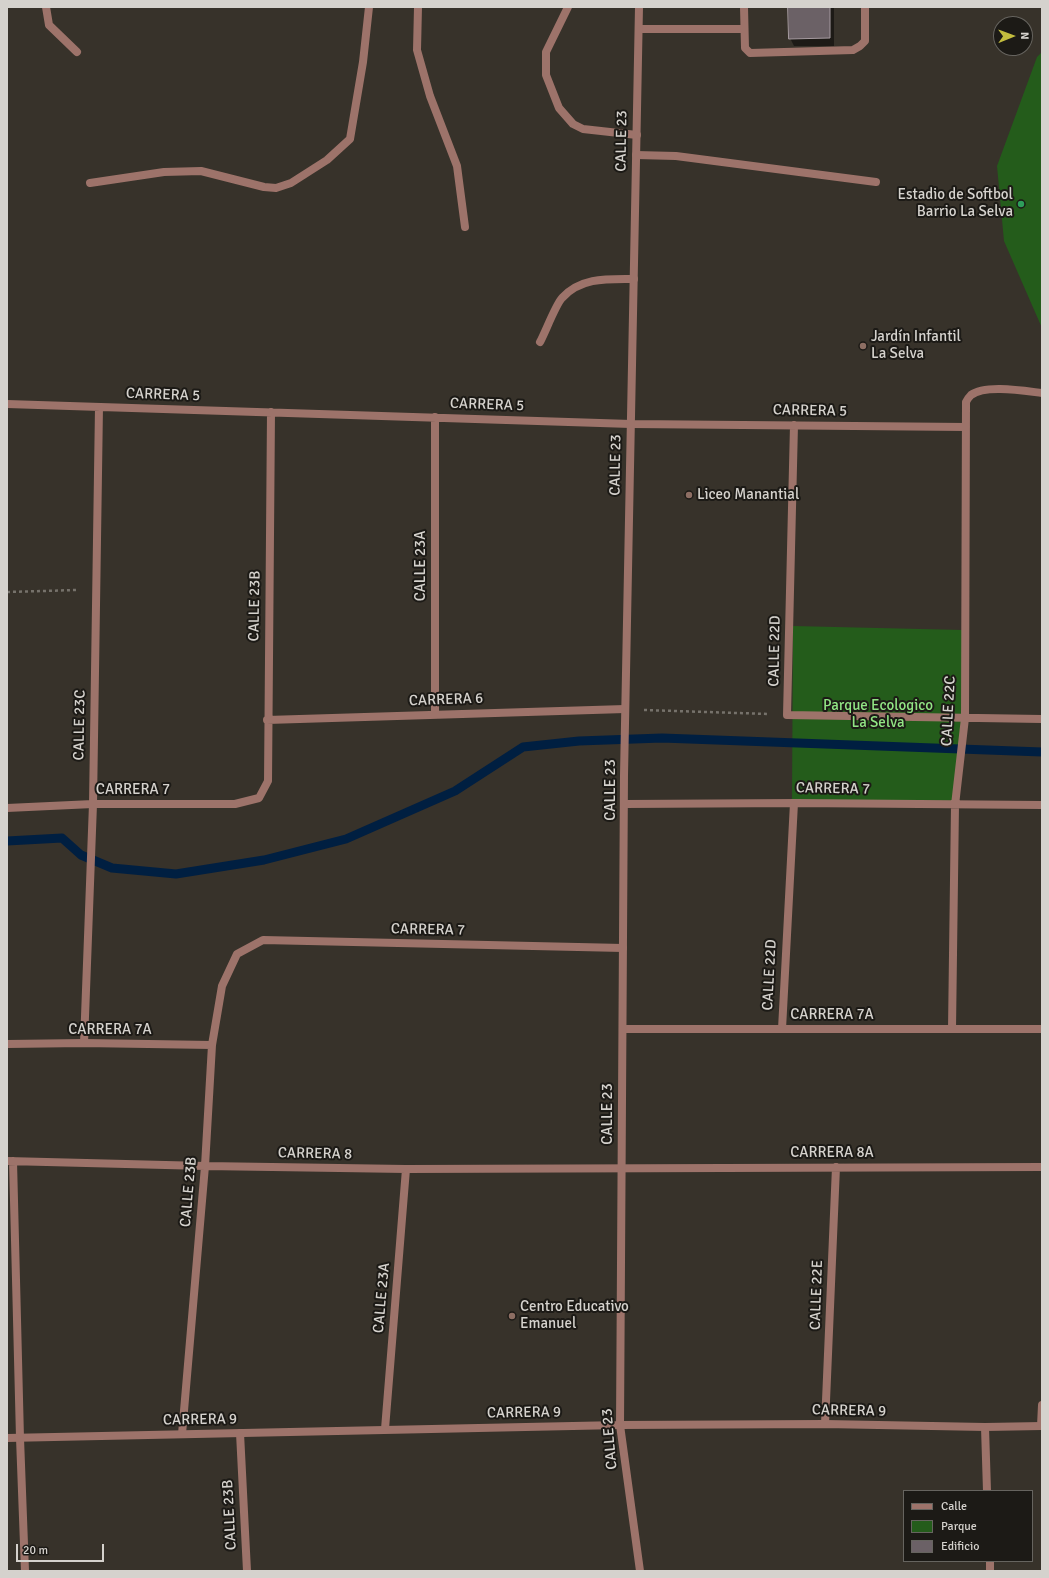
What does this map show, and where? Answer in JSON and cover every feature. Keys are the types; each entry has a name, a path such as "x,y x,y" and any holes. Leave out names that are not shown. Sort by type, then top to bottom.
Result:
{"street":[{"path":"46,7 49,25 77,52"},
{"path":"90,183 164,172 201,171 264,188 276,188 291,183 327,160 350,139 363,62 369,7"},
{"path":"418,7 417,50 430,96 457,166 465,227"},
{"path":"568,7 546,52 546,75 559,108 573,124 583,129 637,135"},
{"name":"CALLE 23","path":"639,7 624,775 620,1425 640,1571"},
{"path":"744,7 745,48 750,53 853,50 865,41 865,7"},
{"path":"639,29 744,29"},
{"path":"636,156 676,156 876,182"},
{"path":"540,342 561,298 579,284 601,279 634,279"},
{"name":"CALLE 22C","path":"952,1029 955,805 965,718 966,402 971,395 978,391 990,389 1042,393"},
{"name":"CARRERA 5","path":"7,404 631,424 966,427"},
{"name":"CALLE 23C","path":"84,1043 93,804 99,407"},
{"name":"CALLE 23B","path":"259,798 268,780 267,720 271,412"},
{"name":"CALLE 23A","path":"435,417 435,714"},
{"name":"CALLE 22D","path":"787,715 794,425"},
{"name":"CARRERA 6","path":"267,720 625,709"},
{"path":"787,715 1042,719"},
{"name":"CARRERA 7","path":"7,808 93,804 235,804 259,798"},
{"name":"CALLE 22D","path":"782,1029 794,803"},
{"name":"CARRERA 7","path":"625,804 794,803 1042,805"},
{"name":"CARRERA 7","path":"237,954 264,940 623,948"},
{"name":"CALLE 23B","path":"182,1434 205,1166 212,1045 222,986 237,954"},
{"name":"CARRERA 7A","path":"623,1030 1042,1029"},
{"name":"CARRERA 7A","path":"7,1044 84,1043 212,1045"},
{"path":"10,1161 25,1571"},
{"name":"CARRERA 8","path":"10,1161 406,1169 622,1168"},
{"name":"CALLE 22E","path":"825,1424 836,1167"},
{"name":"CARRERA 8A","path":"622,1168 1042,1167"},
{"name":"CALLE 23A","path":"385,1429 406,1169"},
{"path":"1042,1405 1042,1426"},
{"name":"CARRERA 9","path":"7,1438 620,1425 825,1424 985,1427 1042,1426"},
{"path":"985,1427 987,1490"},
{"name":"CALLE 23B","path":"240,1433 247,1571"}],"path":[{"path":"7,592 96,590"},
{"path":"625,709 787,715"}],"green space":[{"name":"Estadio de Softbol Barrio La Selva","path":"1042,52 1042,328 1004,241 997,166 1037,57"},
{"name":"Parque Ecologico La Selva","path":"793,626 963,630 963,718 953,803 792,801"}],"building":[{"path":"788,7 830,7 830,38 789,39"}],"waterway":[{"path":"7,841 62,838 81,855 112,868 176,874 264,860 346,839 455,791 523,747 579,741 662,738 1042,752"}],"place":[{"name":"Estadio de Softbol Barrio La Selva","path":"1021,204"},
{"name":"Jardín Infantil La Selva","path":"863,346"},
{"name":"Liceo Manantial","path":"689,495"},
{"name":"Centro Educativo Emanuel","path":"512,1316"}]}
